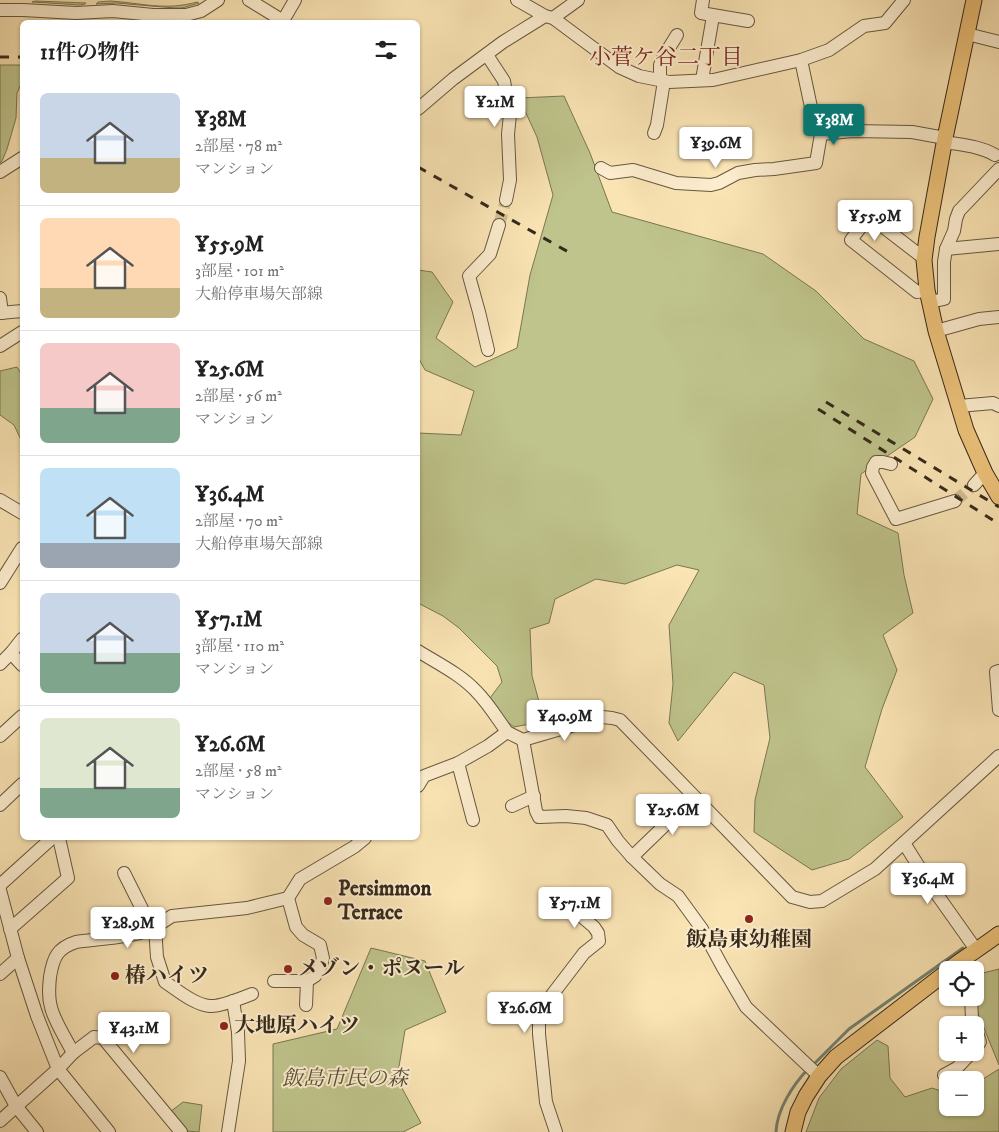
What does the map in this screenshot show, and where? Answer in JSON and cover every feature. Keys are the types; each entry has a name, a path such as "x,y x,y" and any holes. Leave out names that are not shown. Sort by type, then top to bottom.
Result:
{"main road":[{"path":"974,0 945,140 924,260 928,296 936,331 966,430 985,473 999,496"},
{"path":"970,960 999,934"},
{"path":"793,1132 802,1104 819,1076 836,1057 939,977"}],"street":[{"path":"0,10 23,5 76,13 113,11 151,19 186,15 201,11 218,0"},
{"path":"249,0 280,19 284,18 295,0"},
{"path":"517,0 549,17 618,67 639,76 669,82 713,80 801,60 829,50 864,26 885,23 904,0"},
{"path":"420,106 503,42 578,0"},
{"path":"702,0 701,13 748,21"},
{"path":"702,80 713,16"},
{"path":"967,34 999,42"},
{"path":"654,133 657,126 662,81 660,65 677,35"},
{"path":"488,55 504,81 510,116 508,134 510,180 506,200"},
{"path":"801,60 815,126 822,134"},
{"path":"822,134 853,131 912,132 971,146 995,155"},
{"path":"601,168 610,173 633,170 676,183 711,185 738,173 816,163 822,134"},
{"path":"0,172 20,159"},
{"path":"924,260 922,256 869,216 851,240 917,292 928,296 944,298 946,249 954,231 959,211 999,169"},
{"path":"488,350 469,276 490,254 499,225"},
{"path":"946,249 999,244"},
{"path":"0,298 1,313 20,311"},
{"path":"936,331 979,320 999,318"},
{"path":"0,346 20,333"},
{"path":"959,406 993,403 999,406"},
{"path":"891,464 876,462 872,473 896,520 955,500"},
{"path":"974,485 985,473"},
{"path":"0,500 20,512"},
{"path":"0,583 20,551"},
{"path":"0,664 20,643"},
{"path":"420,652 457,675 475,690 507,732 523,740 602,717 620,720 792,897 810,902 822,901 875,869 999,756"},
{"path":"11,654 20,663"},
{"path":"999,671 996,672 999,710"},
{"path":"0,736 20,718"},
{"path":"420,783 424,776 458,763 488,746 507,732"},
{"path":"523,740 536,811 539,817 566,816 586,818 607,825 632,857 660,884 678,896 702,929 746,1007 819,1076"},
{"path":"458,763 474,820"},
{"path":"0,805 20,786"},
{"path":"512,806 534,796"},
{"path":"632,857 694,796"},
{"path":"0,885 50,840"},
{"path":"10,929 68,878 59,840"},
{"path":"73,1053 51,1010 48,990 52,963 57,954 67,945 133,934 153,928 172,916 247,908 288,898 300,879 354,847 362,840"},
{"path":"904,843 931,886 970,960"},
{"path":"124,873 153,928 157,957 165,982 196,1002 211,1007 252,994"},
{"path":"0,890 18,958 58,1069 110,1132"},
{"path":"274,981 307,981 315,976 323,958 320,945 303,935 296,927 288,898"},
{"path":"556,1132 546,1102 539,1021 542,1008 584,953 600,941 594,927 568,905"},
{"path":"0,974 18,958"},
{"path":"306,1005 307,981"},
{"path":"228,1132 239,1061 238,1032 233,1001"},
{"path":"0,1121 73,1053 94,1037 103,1038 181,1132"},
{"path":"951,1071 964,1061"},
{"path":"0,1077 16,1106 37,1132"}],"green space":[{"path":"110,1 154,6 199,3 182,8 175,8 116,3 96,4 98,2"},
{"path":"32,2 86,3 80,5"},
{"path":"0,65 20,65 20,86 17,93 16,118 7,149 0,163"},
{"path":"564,96 590,153 612,212 763,254 816,291 864,339 914,361 933,399 915,437 861,474 857,514 898,533 904,575 913,613 883,635 897,670 882,709 865,767 903,817 849,859 812,870 754,832 755,800 770,738 764,685 734,672 678,741 669,723 673,684 669,625 699,570 677,565 625,584 596,579 555,599 549,623 530,629 532,676 541,709 530,724 514,727 504,719 490,698 502,682 497,666 459,628 443,616 420,604 420,433 461,435 474,391 425,370 420,361 420,270 432,272 453,302 436,338 475,367 517,348 530,275 553,195 537,137 519,98"},
{"path":"17,367 20,372 20,438 14,425 0,415 0,371"},
{"name":"飯島市民の森","path":"371,948 425,961 446,1012 405,1030 397,1079 421,1123 403,1132 273,1132 273,1044 337,1029"},
{"path":"999,969 999,1065 984,1028 984,1016 979,1016 975,1006 984,1006 984,973"},
{"path":"877,1040 888,1046 890,1078 905,1097 932,1088 939,1090 939,1116 984,1116 984,1078 999,1069 999,1132 806,1132 819,1098 841,1069"},
{"path":"183,1102 202,1105 199,1132 186,1131 170,1112"}],"waterway":[{"path":"813,1065 849,1029 963,948"},
{"path":"776,1132 779,1115 787,1098 808,1069"}],"tunnel":[{"path":"499,225 506,200"},
{"path":"955,501 974,485"}],"railway":[{"path":"0,57 20,57"},
{"path":"420,168 572,254"},
{"path":"826,402 999,507"},
{"path":"818,409 999,524"}],"place":[{"name":"Persimmon Terrace","path":"328,901"},
{"name":"飯島東幼稚園","path":"749,919"},
{"name":"メゾン・ポヌール","path":"288,969"},
{"name":"椿ハイツ","path":"115,976"},
{"name":"大地原ハイツ","path":"224,1026"}],"district":[{"name":"小菅ケ谷二丁目","path":"666,57"}]}
